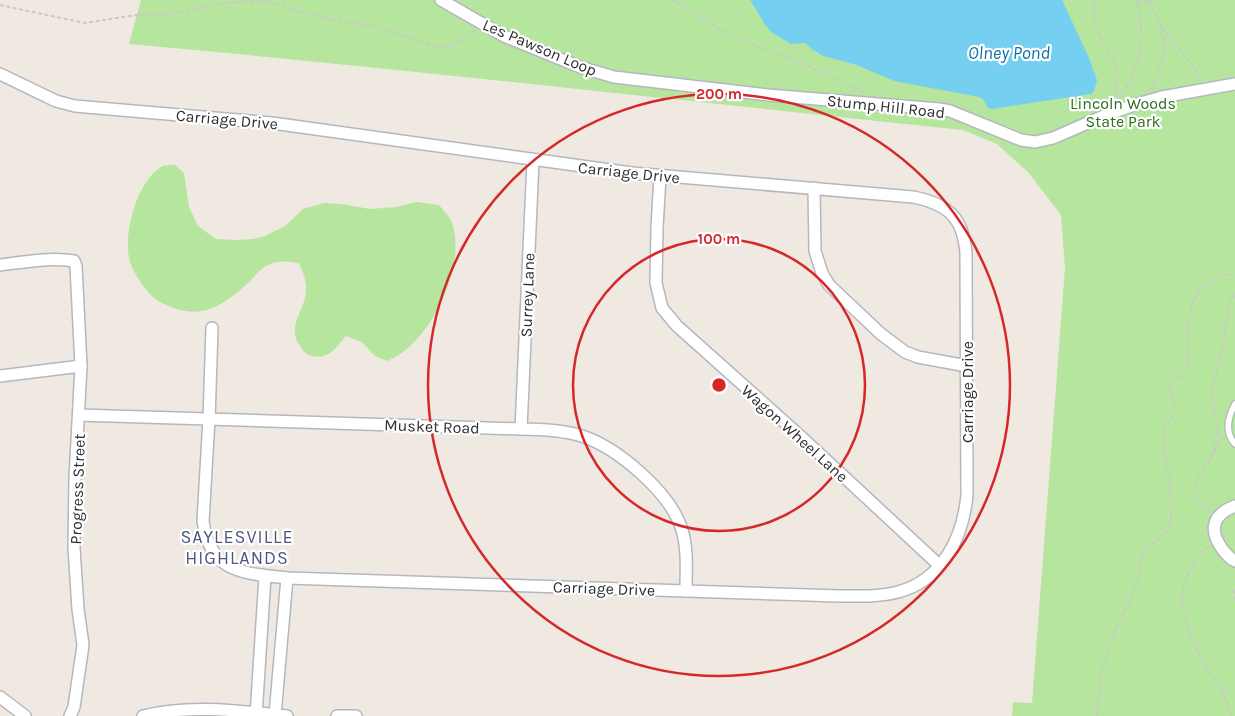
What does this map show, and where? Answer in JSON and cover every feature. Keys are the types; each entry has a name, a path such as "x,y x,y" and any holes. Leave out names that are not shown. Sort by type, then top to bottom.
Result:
{"street":[{"name":"Les Pawson Loop","path":"441,0 487,26 545,53 580,67 614,77"},
{"name":"Carriage Drive","path":"0,74 56,101 75,106 272,122 533,160 660,176 814,188 928,200 938,204 949,211 956,219 962,230 966,253 967,495 965,514 955,542 927,578 913,586 885,595 838,596 287,578 247,573 228,566 214,554 208,544 203,521 212,328"},
{"name":"Stump Hill Road","path":"614,77 768,96 939,109 950,111 1028,141 1043,141 1053,138 1106,115 1145,102 1235,84"},
{"name":"Surrey Lane","path":"521,428 533,160"},
{"name":"Wagon Wheel Lane","path":"660,176 655,271 660,302 666,314 939,565"},
{"path":"814,188 815,251 822,273 829,285 881,334 905,352 918,357 966,366"},
{"name":"Progress Street","path":"0,265 40,260 74,261 79,311 81,366 75,478 74,548 78,609 83,645 74,707 70,716"},
{"path":"0,376 81,366"},
{"name":"Musket Road","path":"79,415 521,428 580,435 607,447 619,455 662,495 674,512 684,539 686,591"},
{"path":"1235,506 1222,512 1214,526 1217,542 1227,555 1235,561"},
{"path":"256,715 264,576"},
{"path":"143,716 168,711 198,710 256,715 281,715 287,578"},
{"path":"0,697 25,716"},
{"path":"338,716 356,716"}],"lane":[{"path":"1235,404 1228,422 1228,430 1235,444"}],"path":[{"path":"673,0 714,26 743,41 786,56 871,95"},
{"path":"1095,0 1092,11 1097,33 1117,72 1117,90 1106,115"},
{"path":"1117,101 1134,72 1142,43 1142,28 1137,0 1149,1 1162,27 1208,88"},
{"path":"0,5 85,23 136,15 167,14 226,3 261,1 336,20 374,26 440,48 452,46 469,33 487,26"},
{"path":"1145,102 1158,76 1165,54 1162,27"},
{"path":"1096,716 1101,674 1105,659 1111,640 1135,589 1144,553 1148,546 1167,533 1172,522 1164,429 1174,412 1170,386 1187,369 1190,307 1199,290 1213,279 1235,274"},
{"path":"1212,456 1218,432 1212,398 1213,385 1223,348 1228,310 1235,295"},
{"path":"1214,526 1210,510 1194,496 1195,487 1198,478 1228,430"},
{"path":"1217,542 1198,555 1186,579 1182,599 1183,611 1201,656 1213,678 1222,689 1232,716"},
{"path":"1235,590 1235,603"},
{"path":"1222,689 1235,695"}],"green space":[{"name":"Lincoln Woods State Park","path":"141,0 1235,0 1235,716 1012,716 1013,702 1032,703 1065,268 1061,215 1028,172 997,144 963,130 129,44"},
{"path":"175,165 184,173 189,207 198,226 216,239 253,239 265,236 285,226 303,209 324,203 370,209 396,207 417,202 439,205 451,220 455,238 455,258 450,280 442,301 431,321 418,338 403,352 387,361 375,356 362,342 346,336 330,353 322,356 309,355 305,353 296,340 295,332 295,325 305,296 305,279 299,263 290,262 278,262 266,266 237,293 208,310 186,311 157,300 143,286 132,268 128,251 128,238 134,209 146,183 163,166"}],"water":[{"name":"Olney Pond","path":"750,0 1062,0 1097,80 1094,91 1091,94 992,109 988,108 983,99 979,97 894,81 857,65 823,56 805,43 791,44 771,32"}],"district":[{"name":"SAYLESVILLE HIGHLANDS","path":"237,547"}]}
